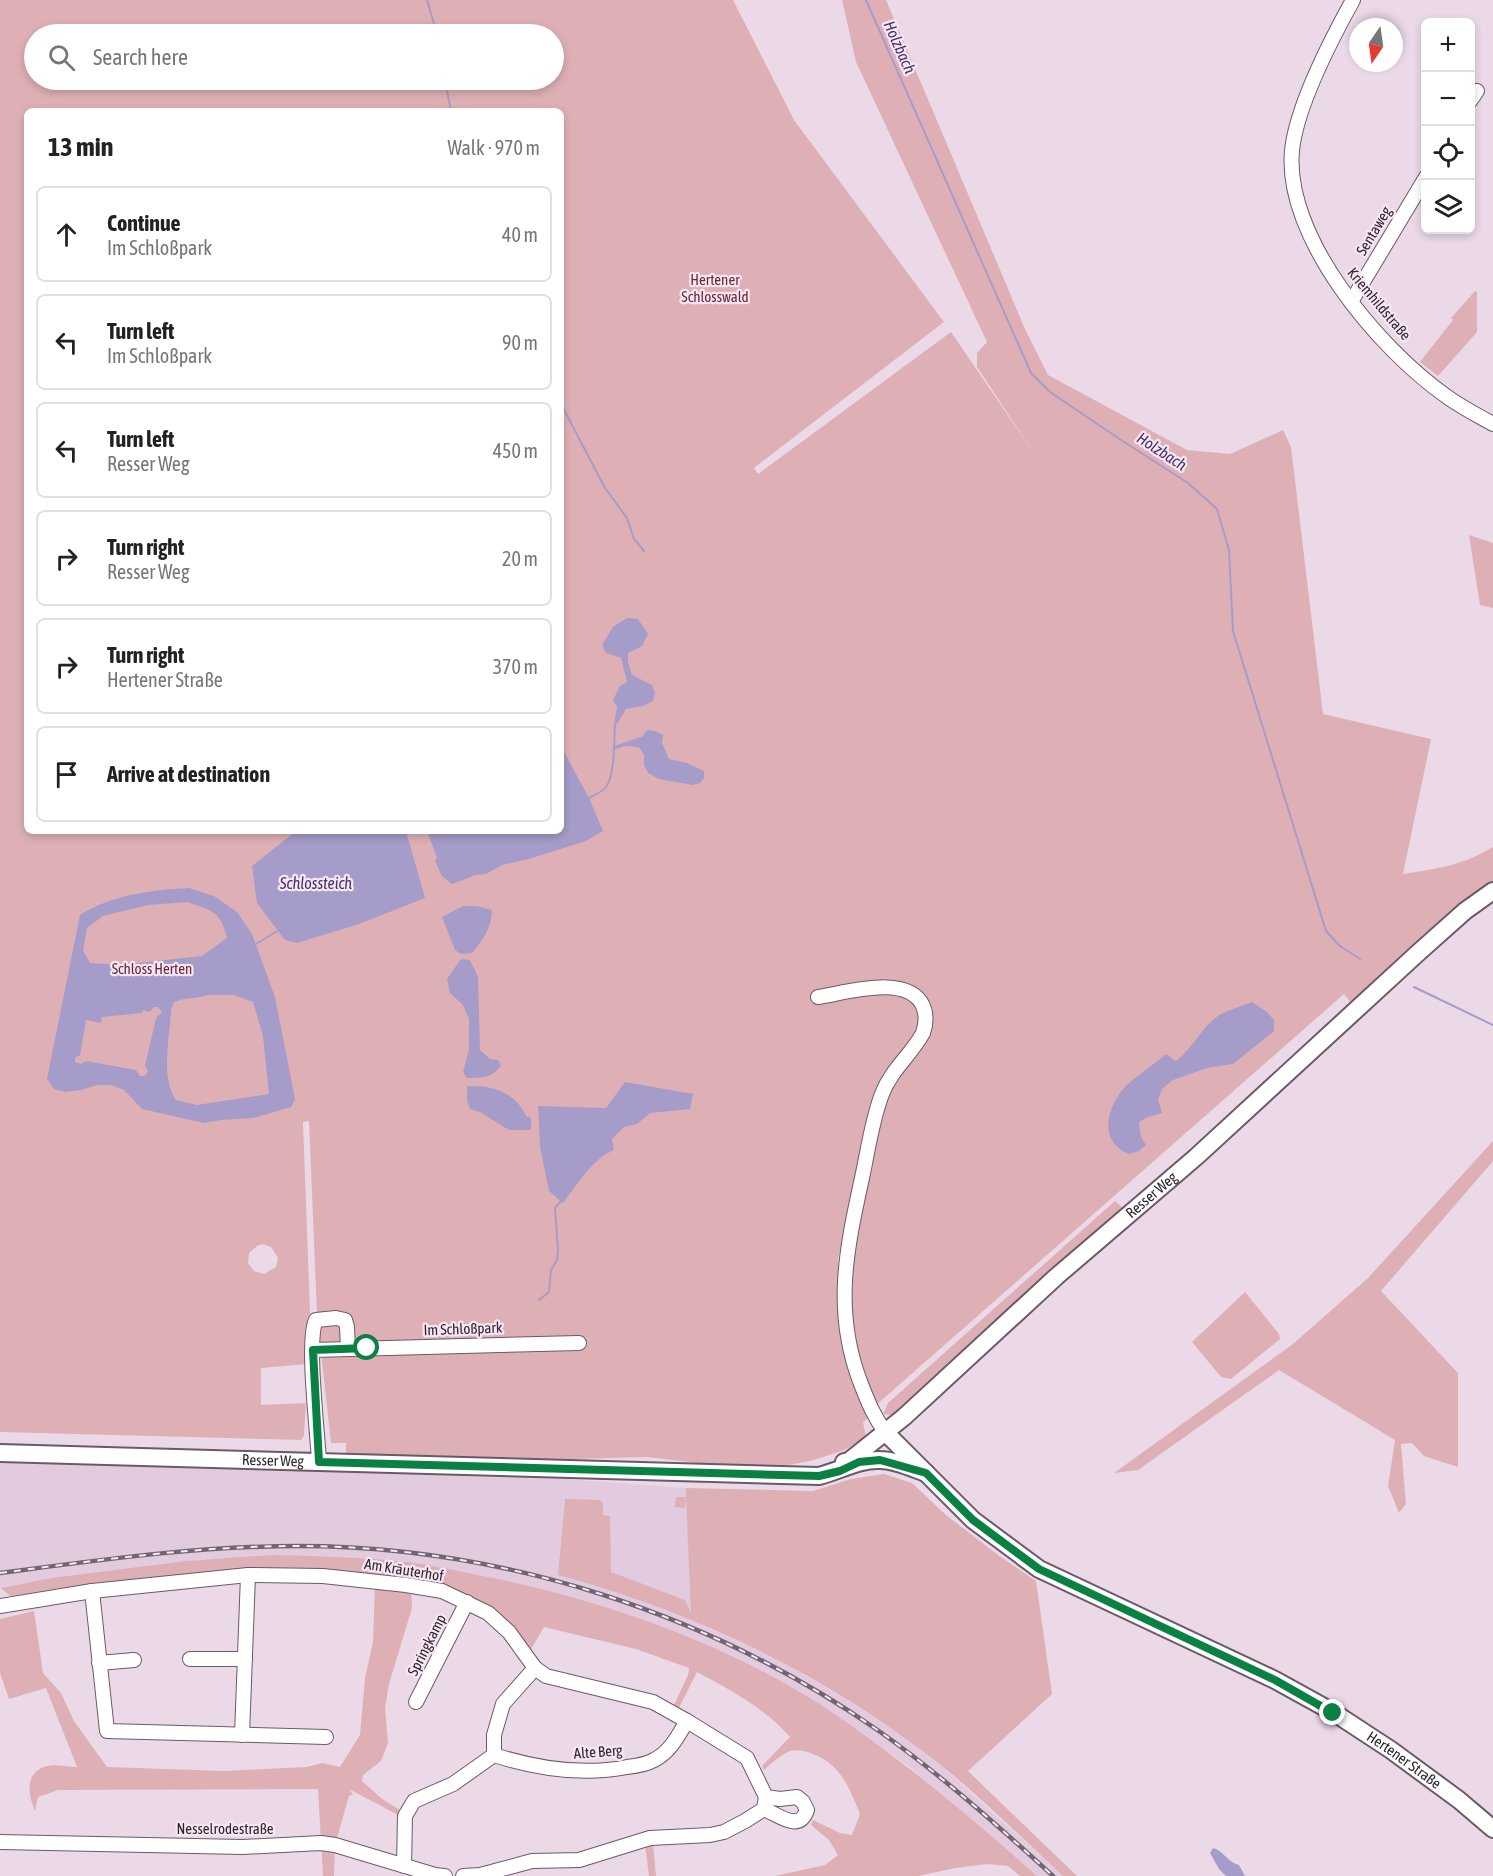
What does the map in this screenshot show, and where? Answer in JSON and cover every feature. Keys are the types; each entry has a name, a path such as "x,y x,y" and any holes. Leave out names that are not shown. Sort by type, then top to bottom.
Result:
{"main road":[{"name":"Resser Weg","path":"796,1475 849,1461 886,1433 1056,1276 1196,1157 1434,938 1465,911 1493,891"},
{"name":"Hertener Straße","path":"886,1433 973,1520 1039,1569 1275,1680 1333,1713 1391,1750 1459,1800 1493,1829"},
{"name":"Resser Weg","path":"0,1453 819,1476 840,1471 859,1462 880,1460 926,1473"}],"street":[{"name":"Kriemhildstraße","path":"1353,0 1319,68 1300,115 1292,151 1294,189 1305,227 1326,266 1351,302 1385,340 1446,396 1493,424"},
{"name":"Sentaweg","path":"1351,302 1423,180"},
{"path":"818,998 880,987 895,987 909,991 918,998 925,1013 923,1033 895,1069 882,1093 868,1147 845,1260 844,1311 850,1351 872,1413 886,1433"},
{"path":"319,1462 313,1350 316,1320 326,1318 345,1320 348,1349"},
{"name":"Im Schloßpark","path":"313,1350 579,1343"},
{"path":"242,1735 248,1575"},
{"name":"Am Kräuterhof","path":"0,1606 92,1591 248,1575 323,1576 442,1591 467,1602 499,1621 535,1668 546,1676 653,1702 747,1758 765,1803 745,1821 724,1832 710,1835 650,1838 579,1860 532,1861 480,1875 463,1876"},
{"path":"92,1591 107,1731 327,1737"},
{"name":"Springkamp","path":"416,1702 467,1602"},
{"path":"190,1659 244,1659"},
{"path":"99,1663 134,1660"},
{"path":"404,1866 405,1816 414,1801 453,1784 494,1755 494,1735 503,1704 535,1668"},
{"name":"Alte Berg","path":"494,1755 534,1766 571,1772 602,1772 654,1761 672,1746 687,1721"},
{"name":"Nesselrodestraße","path":"0,1842 243,1847 321,1843 445,1876"}],"shaded area":[{"path":"0,1462 539,1477 686,1488 692,1615 625,1594 663,1607 776,1658 849,1701 902,1736 940,1765 1063,1876 1037,1876 906,1764 823,1707 770,1676 659,1626 207,1559 0,1587"}],"green space":[{"path":"0,0 733,0 794,120 944,322 754,468 758,474 951,332 1035,455 977,367 977,353 987,342 856,62 842,0 886,0 1025,329 1048,375 1187,450 1230,454 1283,430 1291,447 1323,714 1431,739 1403,874 1460,862 1493,847 1493,881 1354,1007 1344,994 875,1406 851,1330 851,1275 860,1218 885,1097 931,1032 932,1021 878,1092 856,1175 838,1259 841,1340 871,1416 863,1422 866,1437 845,1450 810,1461 778,1467 734,1467 646,1457 540,1460 346,1454 346,1443 331,1443 317,1315 309,1121 303,1122 310,1313 306,1364 261,1368 261,1405 306,1403 304,1436 301,1440 0,1432","holes":["262,1244 271,1247 278,1258 276,1267 264,1274 254,1271 248,1263 249,1253"]},
{"path":"1475,291 1477,292 1477,332 1438,376 1420,362 1453,320 1451,318"},
{"path":"1469,535 1493,543 1493,608 1480,605"},
{"path":"1493,1141 1493,1161 1381,1291 1458,1373 1458,1467 1424,1456 1412,1443 1401,1444 1406,1504 1399,1513 1388,1486 1395,1440 1279,1370 1138,1470 1114,1473 1293,1344 1368,1278"},
{"path":"1115,1201 1124,1209 899,1411 891,1415 883,1414 888,1403"},
{"path":"1245,1292 1279,1334 1280,1339 1231,1379 1221,1377 1192,1342"},
{"path":"884,1474 912,1483 946,1515 1036,1581 1052,1694 968,1771 1077,1876 1063,1876 954,1776 895,1731 805,1675 758,1650 660,1608 558,1575 565,1499 600,1500 603,1503 603,1515 610,1516 611,1572 685,1600 691,1613 686,1498 685,1508 675,1507 676,1497 686,1497 686,1488 813,1491 851,1479"},
{"path":"272,1555 398,1561 488,1577 576,1598 704,1644 785,1684 852,1726 934,1788 1037,1876 1020,1876 1008,1866 987,1864 918,1876 775,1876 825,1865 838,1855 829,1840 811,1825 813,1820 840,1833 852,1835 860,1814 848,1786 831,1764 810,1753 793,1750 779,1757 764,1770 762,1766 790,1737 758,1708 735,1693 697,1672 678,1710 673,1707 689,1668 636,1649 544,1627 529,1653 486,1605 326,1573 62,1588 11,1596 0,1588 52,1578 186,1561"},
{"path":"375,1585 411,1590 412,1608 389,1684 385,1708 388,1743 381,1761 363,1775 362,1781 381,1798 401,1811 400,1816 349,1789 353,1794 349,1796 335,1845 334,1876 323,1876 318,1789 58,1790 38,1797 35,1811 30,1791 34,1773 51,1765 77,1767 46,1688 9,1699 0,1673 0,1619 34,1611 43,1673 61,1693 74,1721 107,1767 225,1771 307,1767 322,1763 340,1767 360,1735 365,1678 373,1642"},
{"path":"653,1844 656,1876 649,1876 645,1845"}],"water":[{"path":"627,618 638,619 648,634 642,646 628,653 632,675 652,685 655,693 653,701 643,706 626,709 614,725 617,707 613,700 620,686 627,682 621,658 606,653 602,645 613,627"},
{"path":"647,730 663,735 662,743 669,759 687,763 704,771 704,778 700,783 693,785 659,779 648,773 644,765 644,755 639,747 625,746 615,749 615,746 643,736"},
{"path":"564,752 589,798 603,831 586,841 502,865 486,874 476,875 452,884 442,876 435,861 437,858 428,834 564,834"},
{"name":"Schlossteich","path":"292,834 407,834 425,898 359,924 297,943 285,940 257,903 252,866"},
{"path":"189,888 214,896 237,912 252,934 275,997 295,1099 291,1107 253,1118 204,1123 142,1109 124,1090 111,1085 97,1085 65,1092 54,1089 47,1079 80,915 118,898","holes":["187,902 214,913 222,922 227,938 202,956 119,965 90,963 83,950 87,928 103,916 148,905","234,995 253,1002 263,1036 269,1094 197,1105 176,1100 171,1091 167,1069 171,1010 174,1002 204,996","154,1007 158,1007 162,1012 156,1018 145,1066 148,1071 145,1076 140,1076 136,1070 86,1061 81,1064 75,1062 75,1058 80,1055 86,1020 101,1023 102,1017 142,1013 143,1010 149,1012"]},
{"path":"463,906 477,906 492,910 492,916 486,933 472,953 461,954 455,950 442,917"},
{"path":"461,959 470,960 478,977 480,1050 490,1059 498,1060 501,1066 494,1073 482,1077 467,1078 463,1072 469,1049 469,1019 463,1005 450,993 447,979"},
{"path":"1252,1002 1274,1020 1274,1031 1233,1064 1207,1068 1173,1080 1162,1089 1158,1099 1162,1113 1139,1122 1141,1137 1146,1145 1139,1151 1129,1154 1120,1149 1114,1143 1108,1127 1111,1110 1124,1088 1166,1054 1176,1061 1188,1050 1208,1024 1221,1014"},
{"path":"625,1082 693,1094 690,1109 650,1113 637,1124 624,1127 612,1139 614,1150 592,1166 563,1203 549,1191 540,1146 538,1106 606,1108"},
{"path":"467,1086 486,1087 509,1096 516,1101 526,1116 531,1118 531,1130 509,1130 480,1112 470,1109 467,1100"},
{"path":"1213,1848 1239,1865 1245,1876 1226,1876 1210,1853"}],"waterway":[{"path":"427,0 434,24"},
{"name":"Holzbach","path":"866,0 1031,373 1050,392 1188,483 1217,509 1229,550 1233,631 1326,931 1340,946 1360,959"},
{"path":"447,90 450,108"},
{"path":"564,410 605,488 627,518 634,539 644,551"},
{"path":"589,798 606,787 609,782 614,757 615,724"},
{"path":"256,944 277,931"},
{"name":"Holzbach","path":"1414,987 1493,1025"},
{"path":"539,1300 549,1292 551,1270 557,1260 555,1208 561,1201"}],"railway":[{"path":"0,1573 186,1551 298,1546 375,1549 451,1558 526,1573 600,1594 673,1620 744,1651 811,1688 876,1729 922,1763 989,1818 1053,1876"}],"route":[{"path":"367,1348 313,1350 319,1462 819,1476 840,1471 859,1462 880,1460 897,1463 926,1473 973,1520 1039,1569 1275,1680 1333,1713"}],"park label":[{"name":"Hertener Schlosswald","path":"715,288"},
{"name":"Schloss Herten","path":"152,969"}]}
